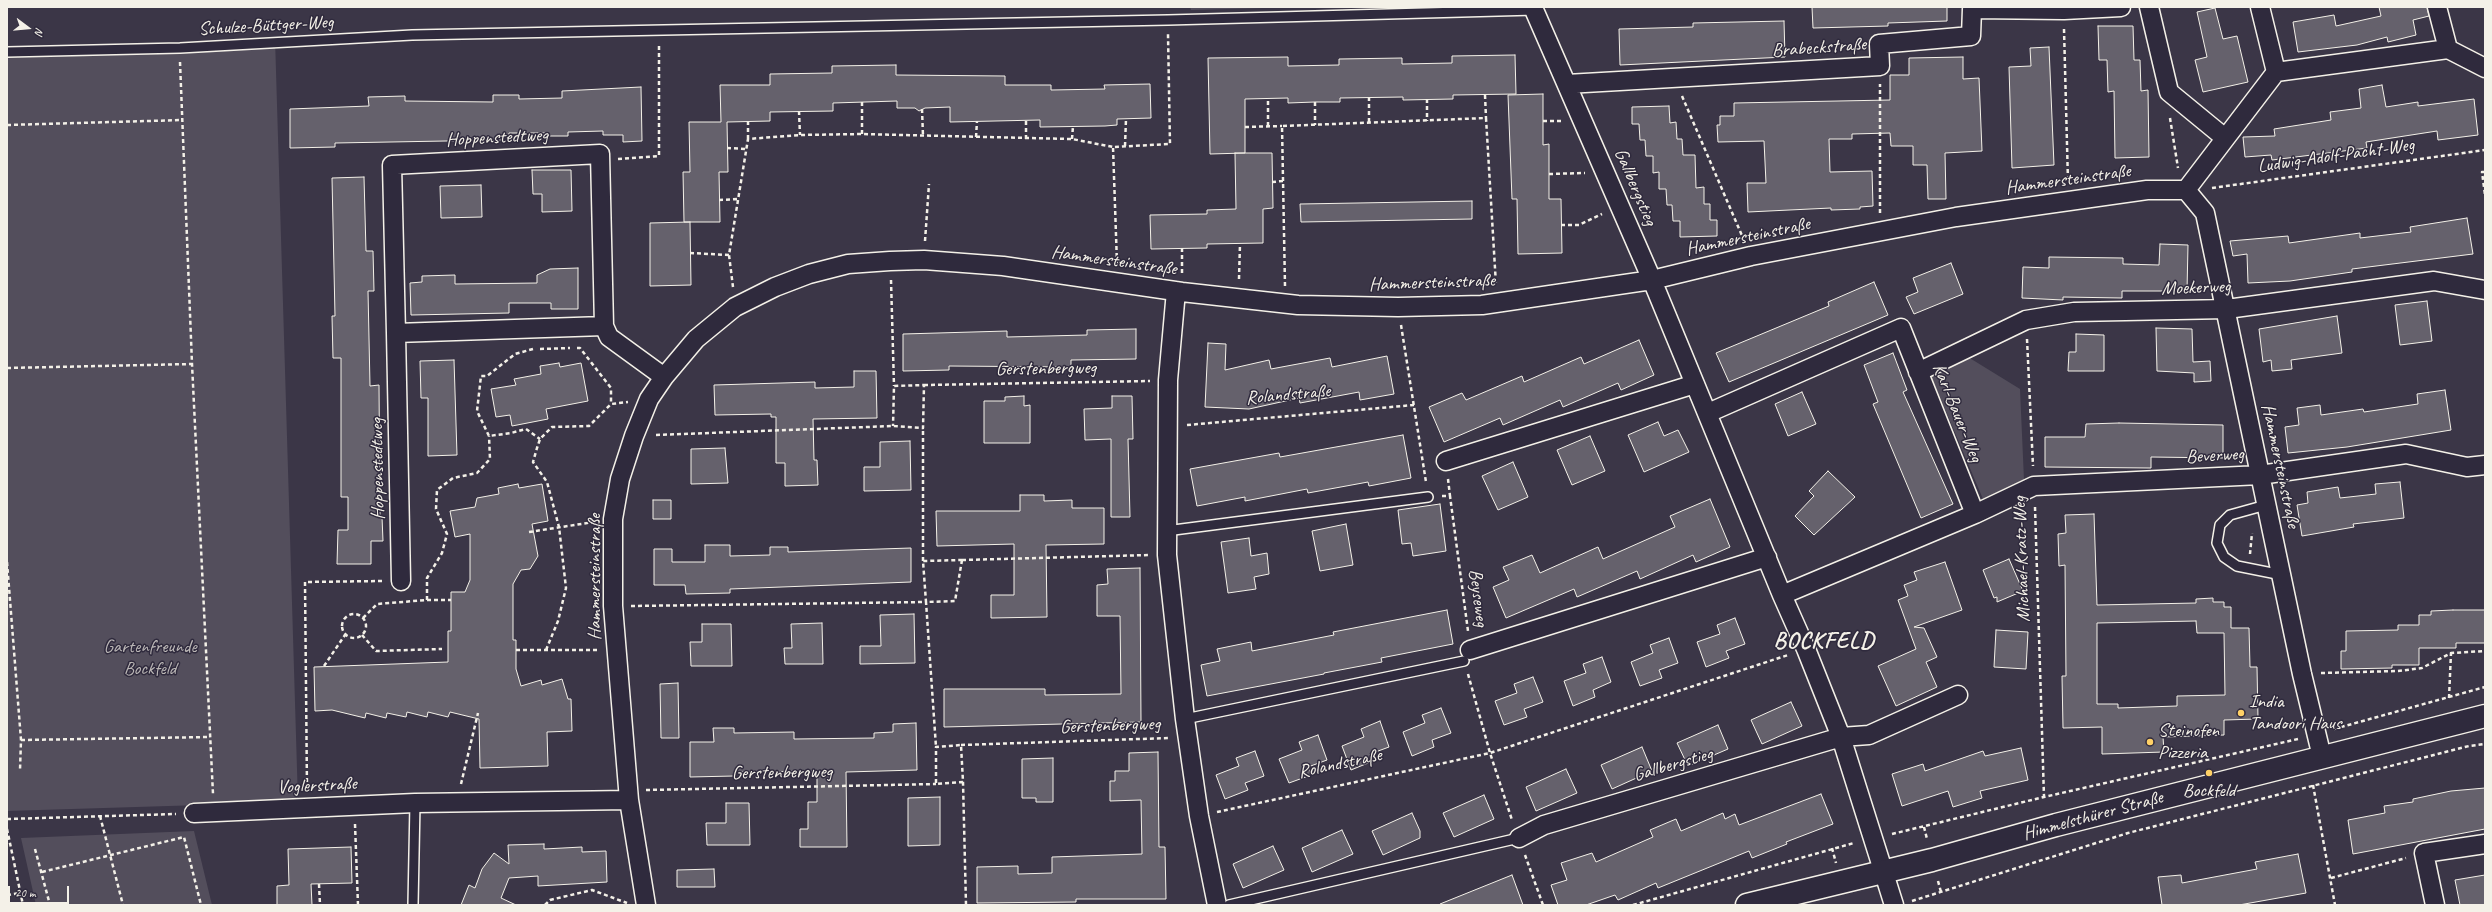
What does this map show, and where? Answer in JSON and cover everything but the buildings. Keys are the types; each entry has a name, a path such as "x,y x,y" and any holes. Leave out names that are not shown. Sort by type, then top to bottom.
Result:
{"street":[{"name":"Brabeckstraße","path":"1567,84 1880,66 1879,44 1972,36 1972,9 2064,10 2121,7"},
{"path":"2150,7 2169,92 2225,138"},
{"path":"2260,7 2276,72"},
{"path":"2437,7 2448,49"},
{"name":"Gallbergstieg","path":"1535,10 1652,280 1782,595 1806,649 1841,737 1875,839 1884,871 1900,904"},
{"path":"2188,193 2225,138 2276,72 2448,49 2485,68"},
{"name":"Hoppenstedtweg","path":"401,581 392,166 600,154 600,161"},
{"path":"600,161 604,326 609,336 664,377"},
{"name":"Hammersteinstraße","path":"646,905 629,795 612,606 613,519 620,479 634,436 649,399 664,377 696,339 735,307 775,287 809,274 848,264 890,260 924,260 1003,266 1179,292 1286,304 1398,307 1497,303 1652,280 1750,256 1956,217 2147,190 2188,193 2205,213 2227,309 2260,475 2260,506 2282,575 2302,674 2322,757"},
{"name":"Moekerweg","path":"1918,372 2026,320 2074,312 2227,309 2434,281 2485,290"},
{"path":"1179,292 1168,380 1166,427 1167,555 1185,719 1199,816 1217,905"},
{"path":"396,333 604,326"},
{"name":"Karl-Bauer-Weg","path":"1708,413 1901,328 1975,514"},
{"path":"1446,461 1695,384"},
{"name":"Beverweg","path":"1975,514 2034,486 2260,475 2406,454 2467,467 2485,465"},
{"path":"1782,595 1975,514"},
{"path":"1467,656 1767,557"},
{"name":"Gallbergstieg","path":"1518,838 1544,825 1841,737 1869,735 1958,695"},
{"name":"Himmelsthürer Straße","path":"1748,905 2485,716"},
{"name":"Voglerstraße","path":"194,813 415,802 457,802 629,795"},
{"path":"2435,905 2424,854 2485,844"}],"lane":[{"name":"Schulze-Büttger-Weg","path":"7,52 180,48 412,35 1168,20 1535,10"},
{"path":"1166,531 1428,497"},
{"path":"2260,506 2230,515 2220,525 2217,543 2224,557 2237,566 2282,575"},
{"path":"1185,719 1467,656"},
{"path":"413,905 415,802"},
{"path":"1229,905 1518,838"}],"path":[{"path":"2064,10 2068,200"},
{"path":"748,139 800,135 862,134 1072,140 1113,147 1170,144 1168,20"},
{"path":"600,161 659,156 658,31"},
{"path":"180,60 192,364 214,812"},
{"path":"1880,66 1880,232"},
{"path":"1674,79 1750,256"},
{"path":"2169,92 2167,105 2188,193"},
{"path":"1485,95 1497,303"},
{"path":"1369,97 1369,123"},
{"path":"1268,99 1268,126"},
{"path":"1427,99 1427,120"},
{"path":"862,102 862,134"},
{"path":"1315,102 1315,125"},
{"path":"922,109 922,136"},
{"path":"799,111 800,135"},
{"path":"1245,127 1486,118"},
{"path":"1125,146 1126,119"},
{"path":"7,125 183,120"},
{"path":"1026,120 1026,139"},
{"path":"976,137 977,121"},
{"path":"735,307 729,255 740,199 748,139 748,122"},
{"path":"1072,140 1073,126"},
{"path":"1282,126 1286,304"},
{"path":"1113,147 1118,283"},
{"path":"727,148 746,149"},
{"name":"Ludwig-Adolf-Pacht-Weg","path":"2188,193 2224,186 2485,150"},
{"path":"2485,172 2482,172 2485,195"},
{"path":"1549,174 1606,173"},
{"path":"1272,182 1283,181"},
{"path":"924,260 929,184"},
{"path":"719,200 740,199"},
{"path":"1561,225 1579,225 1620,206"},
{"path":"1238,299 1240,244"},
{"path":"1179,292 1182,248"},
{"path":"690,253 729,255"},
{"path":"890,260 894,386 893,426"},
{"path":"1398,307 1428,497"},
{"name":"Michael-Kratz-Weg","path":"2026,320 2034,486 2044,797"},
{"path":"427,600 427,578 442,553 447,534 436,509 437,490 453,478 477,473 490,459 489,436 477,411 481,376 487,376 515,354 534,349 557,350 580,348 611,388 611,404"},
{"path":"7,368 192,364"},
{"name":"Gerstenbergweg","path":"894,386 1168,380"},
{"path":"924,385 923,561 936,747 936,784"},
{"path":"546,650 558,621 566,588 559,527 547,482 533,462 540,439 552,427 589,426 611,404 649,399"},
{"name":"Rolandstraße","path":"1166,427 1414,405"},
{"path":"634,436 893,426 924,428"},
{"path":"489,436 526,429 540,439"},
{"name":"Beyseweg","path":"1428,497 1450,496 1467,656 1490,753 1518,838 1543,905"},
{"path":"2249,569 2260,506"},
{"path":"529,532 613,519"},
{"path":"923,561 1167,555"},
{"path":"612,606 954,601 962,560"},
{"path":"7,562 21,740 20,770"},
{"path":"307,808 305,582 401,581"},
{"path":"363,618 377,604 427,600 451,600"},
{"path":"354,614 363,618 366,627 362,635 353,638 345,635 342,626 346,617 354,614"},
{"path":"324,666 345,635"},
{"path":"362,635 376,651 442,649"},
{"path":"1490,753 1806,649"},
{"path":"516,650 616,650"},
{"path":"2302,674 2398,671 2422,668 2451,653 2485,651"},
{"path":"2449,698 2451,653"},
{"path":"1633,905 1832,848 2317,734 2485,687"},
{"path":"457,802 478,713"},
{"path":"21,740 210,737"},
{"name":"Gerstenbergweg","path":"936,747 1188,737"},
{"path":"1900,904 2128,833 2469,746 2485,744"},
{"path":"962,745 966,905"},
{"name":"Rolandstraße","path":"1199,816 1490,753"},
{"name":"Gerstenbergweg","path":"629,795 963,782"},
{"path":"2313,785 2335,905"},
{"path":"354,806 358,905"},
{"path":"7,819 194,813"},
{"path":"100,816 123,905"},
{"path":"7,830 23,905"},
{"path":"42,872 184,837 201,905"},
{"path":"35,849 50,905"},
{"path":"2331,878 2424,854"},
{"path":"319,884 320,905"},
{"path":"545,905 550,900 592,890 633,905"},
{"path":"7,895 21,893"}],"green space":[{"path":"1190,7 1300,7 1191,10"},
{"name":"Gartenfreunde Bockfeld","path":"275,38 298,802 7,811 7,47 176,43"},
{"path":"1968,357 2020,389 2024,480 1983,499 1931,376"},
{"path":"194,831 212,905 36,905 21,838"}],"place":[{"name":"India Tandoori Haus","path":"2241,713"},
{"name":"Steinofen Pizzeria","path":"2150,742"},
{"name":"Bockfeld","path":"2209,773"}],"district":[{"name":"BOCKFELD","path":"1824,642"}]}
